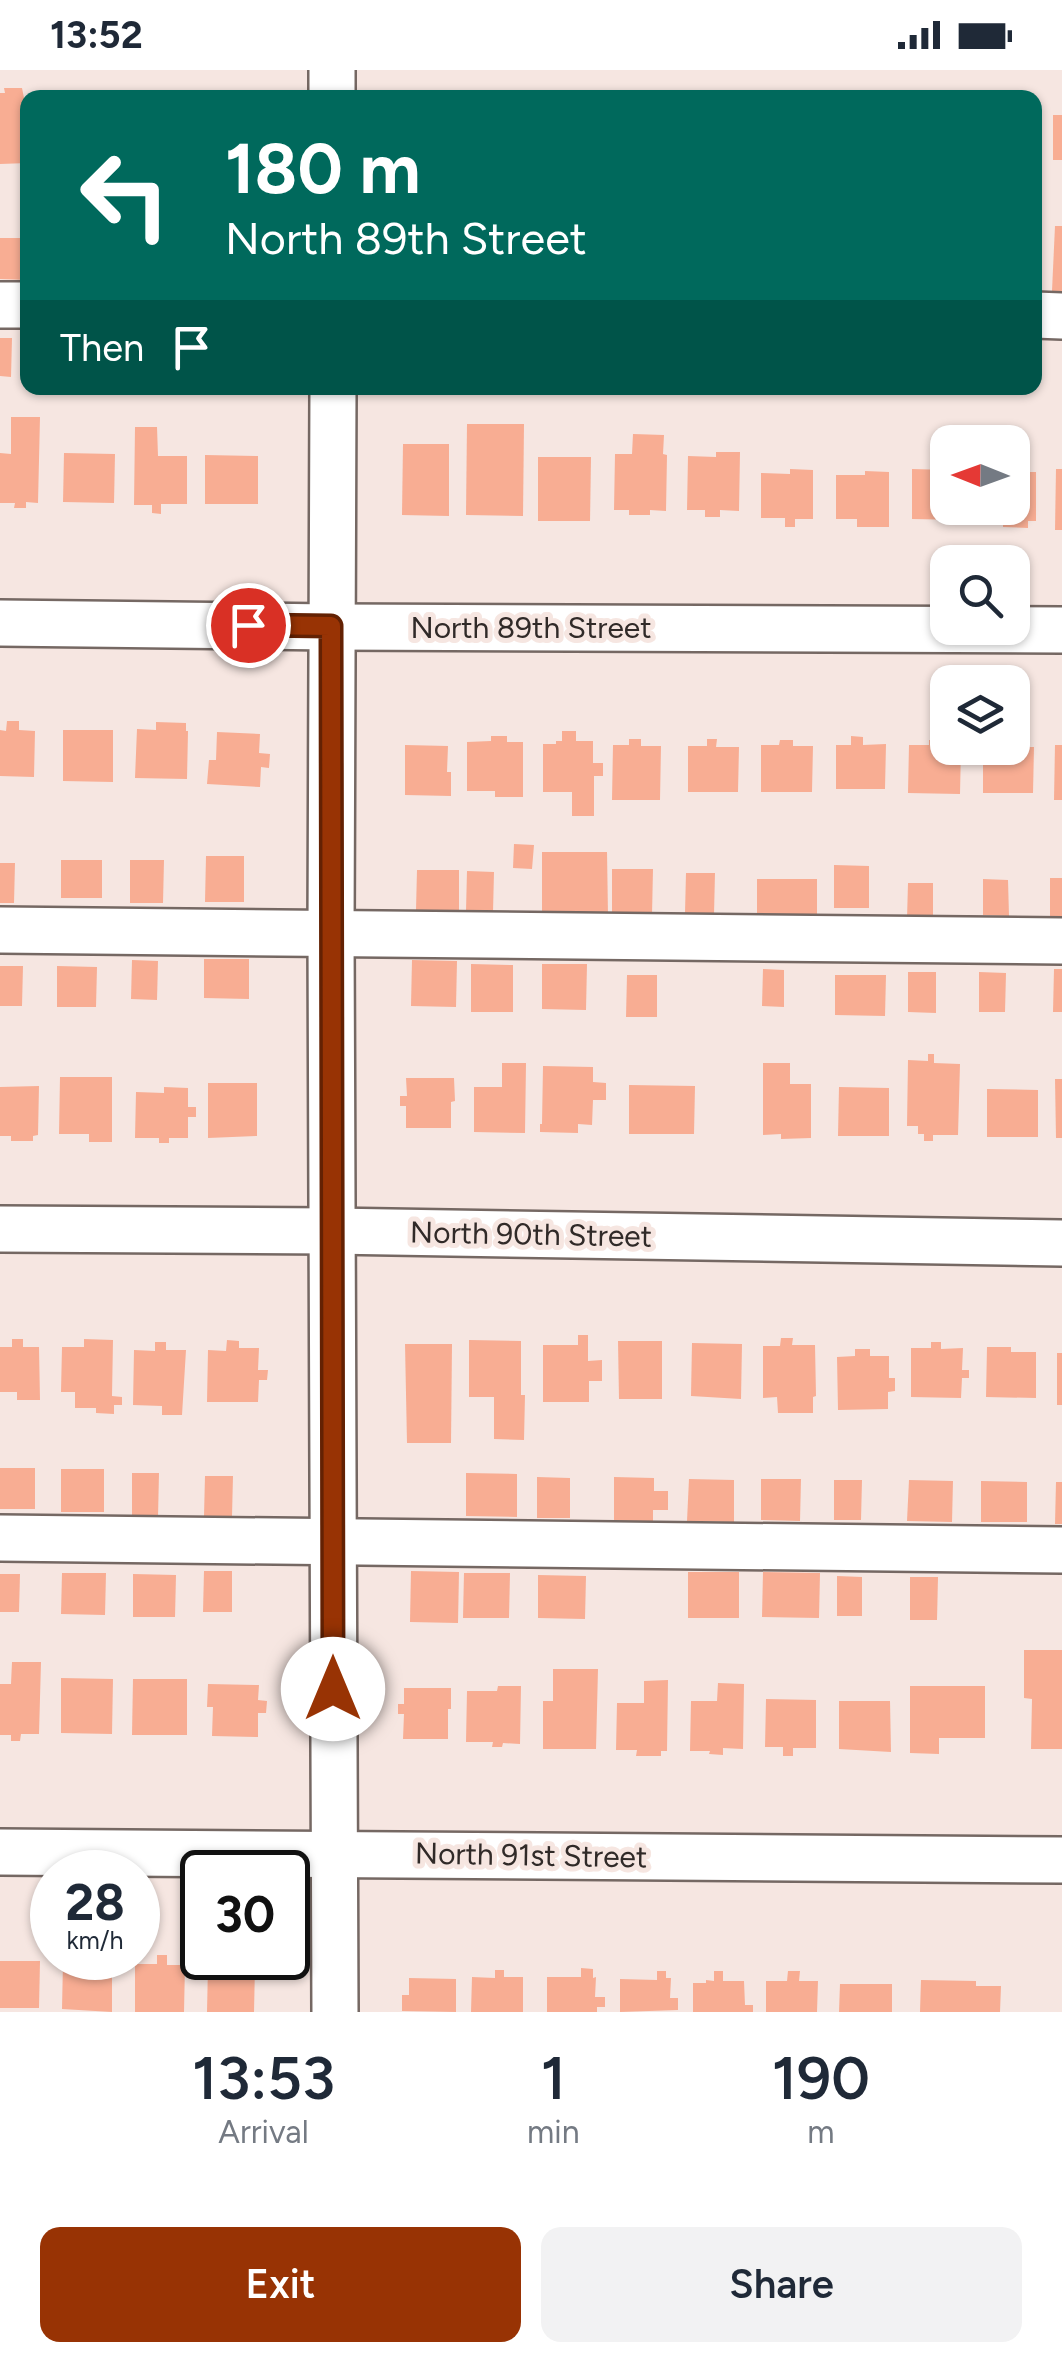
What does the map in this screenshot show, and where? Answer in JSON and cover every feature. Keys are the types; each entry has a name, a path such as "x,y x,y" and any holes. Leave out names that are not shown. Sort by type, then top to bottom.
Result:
{"street":[{"path":"332,395 335,2012"},
{"name":"North 89th Street","path":"0,622 1062,630"},
{"path":"0,930 1062,941"},
{"name":"North 90th Street","path":"0,1229 1062,1243"},
{"path":"0,1538 1062,1550"},
{"name":"North 91st Street","path":"0,1852 1062,1860"}],"building":[{"path":"4,88 22,88 20,163 0,164 0,93 5,93"},
{"path":"1053,115 1062,115 1062,160 1053,160"},
{"path":"1055,226 1062,226 1062,291 1052,291"},
{"path":"0,238 20,238 20,280 0,279"},
{"path":"0,338 12,338 11,377 0,376"},
{"path":"11,417 40,417 38,503 26,502 26,508 0,503 0,453 11,454"},
{"path":"467,424 524,424 523,516 466,515"},
{"path":"135,427 157,427 158,456 187,456 187,504 161,504 161,514 152,513 152,505 134,505"},
{"path":"633,434 664,435 666,511 629,515 629,510 614,510 615,454 632,454"},
{"path":"403,444 449,444 449,516 402,515"},
{"path":"716,452 740,452 739,511 720,510 720,517 705,517 705,510 687,510 688,456 716,457"},
{"path":"64,453 115,454 114,503 63,502"},
{"path":"205,455 258,456 258,504 205,504"},
{"path":"538,457 591,457 590,521 538,521"},
{"path":"790,469 813,470 813,519 795,519 795,527 785,527 785,518 761,518 761,473 790,474"},
{"path":"912,469 930,470 930,519 912,519"},
{"path":"1056,469 1062,469 1062,530 1055,530"},
{"path":"865,471 889,472 889,527 857,527 857,519 836,519 836,475 865,475"},
{"path":"1030,472 1036,472 1036,521 1030,521"},
{"path":"7,721 19,721 19,730 35,731 34,777 0,776 0,730 6,731"},
{"path":"156,722 186,723 187,779 135,778 137,729 156,730"},
{"path":"63,730 113,730 113,782 63,781"},
{"path":"562,731 576,731 576,741 593,741 593,763 603,763 603,776 594,776 594,816 572,816 572,792 543,792 543,744 562,741"},
{"path":"217,732 260,734 259,753 270,754 269,768 261,767 260,787 207,784 209,760 216,760"},
{"path":"491,736 523,742 523,797 467,791 467,742 491,741"},
{"path":"851,736 863,737 863,745 886,744 885,789 836,789 836,745 851,745"},
{"path":"629,739 641,739 641,746 661,746 660,800 612,800 613,745 629,745"},
{"path":"707,739 717,739 716,747 739,747 738,792 688,792 688,746 707,746"},
{"path":"780,740 793,740 793,746 813,746 812,792 761,792 761,745 779,745"},
{"path":"930,740 930,765 961,765 960,794 908,793 909,745 929,745"},
{"path":"405,745 448,746 451,796 405,795"},
{"path":"1055,745 1062,745 1062,800 1054,800"},
{"path":"1030,747 1034,747 1033,793 983,793 983,765 1030,765"},
{"path":"514,844 534,845 532,869 513,868"},
{"path":"542,852 607,852 608,915 542,915"},
{"path":"206,856 244,856 244,902 205,902"},
{"path":"61,860 102,860 102,898 61,898"},
{"path":"130,860 164,860 163,903 130,903"},
{"path":"0,863 15,863 14,903 0,903"},
{"path":"834,865 869,866 869,908 834,908"},
{"path":"612,869 653,869 652,915 612,914"},
{"path":"417,870 459,870 459,910 416,910"},
{"path":"467,871 494,872 493,912 466,911"},
{"path":"686,873 715,873 714,914 685,913"},
{"path":"1050,878 1062,878 1062,921 1050,921"},
{"path":"757,879 817,879 817,918 757,917"},
{"path":"983,879 1008,880 1009,916 983,915"},
{"path":"908,883 933,883 933,920 907,919"},
{"path":"204,959 249,959 249,999 204,998"},
{"path":"132,960 158,961 157,1000 131,999"},
{"path":"412,960 457,961 456,1007 411,1006"},
{"path":"471,964 513,965 513,1012 471,1012"},
{"path":"542,964 587,964 586,1010 542,1009"},
{"path":"0,966 23,966 22,1006 0,1006"},
{"path":"57,966 97,967 96,1007 57,1007"},
{"path":"763,969 784,970 784,1007 762,1006"},
{"path":"1054,969 1062,969 1062,1012 1053,1012"},
{"path":"908,972 936,972 936,1013 908,1012"},
{"path":"979,972 1006,973 1005,1012 979,1012"},
{"path":"627,975 657,975 657,1017 626,1017"},
{"path":"835,975 886,975 885,1016 835,1015"},
{"path":"928,1054 934,1054 934,1063 960,1064 958,1135 933,1135 933,1141 924,1141 918,1126 907,1126 908,1060 928,1061"},
{"path":"502,1063 526,1063 525,1133 474,1132 474,1087 502,1087"},
{"path":"763,1063 790,1063 790,1084 811,1084 811,1138 763,1135"},
{"path":"543,1066 593,1067 593,1082 606,1083 606,1100 593,1100 592,1125 578,1124 578,1133 540,1132"},
{"path":"60,1077 112,1077 112,1142 89,1142 89,1134 59,1134"},
{"path":"406,1078 454,1078 451,1128 406,1128 406,1106 400,1106 400,1096 407,1096"},
{"path":"1055,1079 1062,1079 1062,1138 1056,1138"},
{"path":"208,1083 257,1083 257,1136 208,1138"},
{"path":"629,1085 695,1086 694,1134 629,1134"},
{"path":"39,1086 38,1135 33,1136 33,1141 11,1141 11,1136 0,1136 0,1087"},
{"path":"164,1087 188,1088 188,1107 196,1107 196,1117 188,1117 188,1138 169,1138 169,1143 159,1143 159,1138 135,1138 136,1092 164,1093"},
{"path":"839,1087 889,1088 889,1136 838,1136"},
{"path":"987,1089 1038,1090 1038,1137 987,1137"},
{"path":"578,1335 588,1335 588,1361 602,1360 602,1381 589,1381 589,1402 543,1402 543,1345 578,1345"},
{"path":"781,1338 793,1338 792,1345 815,1345 813,1413 778,1413 777,1397 763,1398 763,1346 780,1346"},
{"path":"12,1339 23,1339 23,1347 39,1347 40,1400 17,1400 17,1392 0,1392 0,1347 12,1347"},
{"path":"84,1339 113,1340 112,1396 122,1397 122,1405 114,1405 114,1414 96,1413 96,1408 75,1408 75,1392 61,1392 62,1347 84,1347"},
{"path":"227,1340 239,1341 239,1348 259,1348 258,1370 268,1370 267,1380 259,1380 258,1402 207,1402 208,1350 226,1351"},
{"path":"469,1340 521,1341 524,1440 494,1439 494,1397 469,1397"},
{"path":"618,1341 662,1341 662,1399 619,1399"},
{"path":"155,1342 166,1342 166,1350 186,1350 182,1415 162,1415 162,1406 133,1405 134,1350 155,1351"},
{"path":"931,1342 941,1342 941,1349 963,1348 962,1370 969,1370 969,1378 962,1378 961,1398 911,1397 911,1348 931,1348"},
{"path":"692,1343 742,1344 741,1399 691,1396"},
{"path":"405,1344 452,1344 451,1443 407,1443"},
{"path":"987,1347 1036,1352 1036,1398 986,1397"},
{"path":"855,1349 870,1349 870,1356 889,1356 889,1378 895,1378 895,1391 888,1392 888,1409 838,1410 837,1357 855,1356"},
{"path":"1057,1353 1062,1353 1062,1405 1057,1405"},
{"path":"0,1468 35,1468 35,1509 0,1509"},
{"path":"61,1469 104,1469 104,1512 61,1512"},
{"path":"132,1473 159,1473 158,1517 132,1517"},
{"path":"466,1473 517,1474 517,1517 466,1516"},
{"path":"205,1476 233,1476 232,1516 204,1516"},
{"path":"537,1477 570,1478 570,1518 537,1518"},
{"path":"614,1477 654,1478 654,1491 668,1491 668,1510 653,1510 653,1522 614,1521"},
{"path":"689,1479 734,1480 734,1522 687,1521"},
{"path":"761,1479 801,1479 800,1521 761,1520"},
{"path":"834,1480 862,1480 861,1520 834,1520"},
{"path":"909,1480 953,1481 952,1522 907,1521"},
{"path":"981,1481 1027,1482 1027,1522 981,1522"},
{"path":"1056,1482 1062,1482 1062,1524 1055,1524"},
{"path":"204,1571 232,1571 232,1612 203,1612"},
{"path":"411,1571 459,1572 458,1623 410,1622"},
{"path":"688,1572 739,1572 739,1618 688,1618"},
{"path":"763,1572 820,1573 819,1618 762,1617"},
{"path":"62,1573 106,1573 105,1615 61,1614"},
{"path":"464,1573 510,1573 509,1618 463,1618"},
{"path":"0,1574 20,1574 19,1612 0,1612"},
{"path":"133,1574 176,1575 175,1617 133,1617"},
{"path":"538,1575 586,1576 585,1619 538,1618"},
{"path":"837,1576 862,1577 862,1616 837,1616"},
{"path":"910,1577 938,1577 937,1620 910,1620"},
{"path":"1024,1650 1062,1650 1062,1749 1031,1749 1032,1699 1024,1698"},
{"path":"12,1662 41,1662 39,1734 21,1734 20,1741 11,1741 11,1735 0,1735 0,1684 11,1684"},
{"path":"553,1669 598,1669 596,1749 543,1749 543,1701 553,1701"},
{"path":"61,1678 113,1679 112,1734 61,1733"},
{"path":"133,1679 187,1679 187,1735 132,1735"},
{"path":"668,1680 667,1751 661,1751 661,1756 636,1756 637,1750 616,1750 617,1703 644,1703 644,1681"},
{"path":"718,1683 744,1684 743,1749 723,1748 723,1755 690,1751 691,1701 717,1701"},
{"path":"208,1684 259,1685 258,1700 267,1701 266,1713 258,1713 258,1737 212,1736 213,1707 207,1707"},
{"path":"498,1686 521,1686 520,1744 492,1747 493,1742 466,1742 467,1691 497,1691"},
{"path":"910,1686 985,1686 985,1738 939,1738 939,1754 910,1753"},
{"path":"404,1688 451,1688 448,1739 403,1739 404,1714 398,1714 398,1704 404,1704"},
{"path":"766,1699 816,1700 816,1748 793,1748 793,1756 783,1756 783,1747 765,1747"},
{"path":"839,1701 890,1701 891,1752 839,1749"},
{"path":"160,1955 167,1955 167,1965 180,1965 180,1980 185,1980 184,2012 135,2012 135,1980 160,1980"},
{"path":"0,1961 30,1961 30,1980 40,1980 39,2008 0,2008"},
{"path":"581,1968 593,1969 595,1997 605,1997 605,2007 597,2007 597,2012 547,2012 547,1977 581,1977"},
{"path":"495,1970 504,1970 504,1977 523,1977 523,2012 471,2012 472,1977 495,1978"},
{"path":"657,1971 666,1971 666,1978 671,1978 670,1998 678,1998 678,2010 620,2012 620,1979 657,1980"},
{"path":"714,1971 723,1971 723,1981 744,1981 745,2005 753,2005 753,2012 693,2012 693,1983 714,1981"},
{"path":"788,1971 800,1971 799,1981 818,1981 817,2012 766,2012 766,1981 787,1981"},
{"path":"409,1978 456,1979 456,2012 402,2011 402,1995 409,1995"},
{"path":"63,1980 112,1980 112,2012 62,2009"},
{"path":"208,1980 255,1980 254,2012 207,2012"},
{"path":"921,1980 976,1981 976,1986 1001,1986 1000,2012 920,2012"},
{"path":"840,1984 892,1984 892,2012 839,2012"}],"route":[{"path":"248,625 331,626 333,1689"}]}
